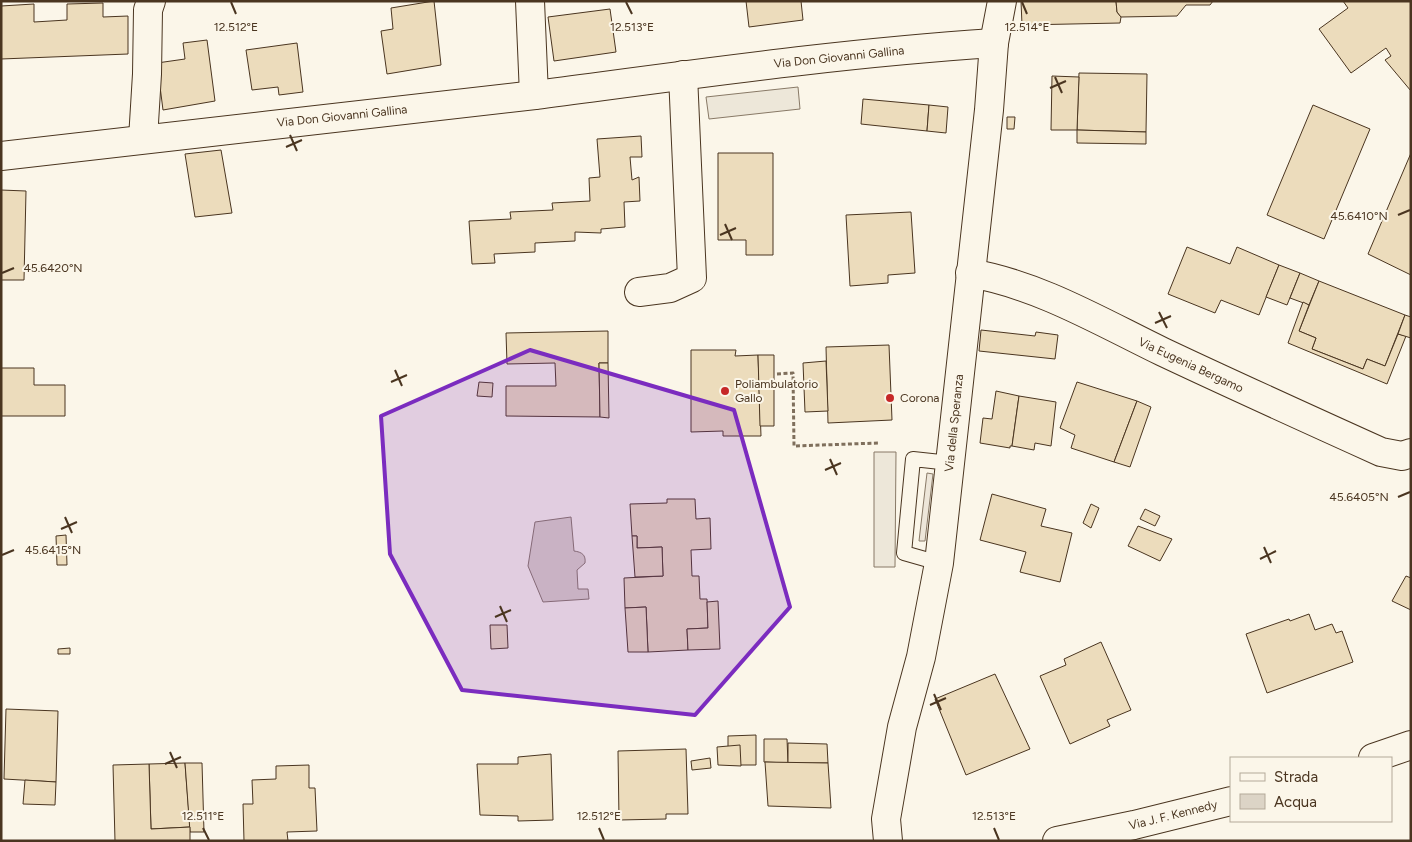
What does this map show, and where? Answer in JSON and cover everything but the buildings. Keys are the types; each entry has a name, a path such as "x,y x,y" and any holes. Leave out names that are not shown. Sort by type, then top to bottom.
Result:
{"street":[{"path":"143,139 148,10 151,1"},
{"path":"530,1 534,95"},
{"name":"Via della Speranza","path":"888,841 886,819 902,727 921,657 939,563 989,110 994,43 1002,1"},
{"name":"Via Don Giovanni Gallina","path":"1,156 534,95 684,75 907,50 994,43"},
{"path":"639,292 670,288 692,278 684,75"},
{"name":"Via Eugenia Bergamo","path":"970,273 992,276 1048,297 1188,364 1381,452 1402,456 1411,453"},
{"path":"1376,757 1411,745"},
{"name":"Via J. F. Kennedy","path":"1057,841 1136,833 1230,801"}],"lane":[{"path":"939,563 904,553 913,459 950,463"}],"path":[{"path":"777,374 793,373 794,446 878,443"}],"highlighted area":[{"path":"530,350 734,410 790,607 695,715 462,690 390,554 381,416"}],"shaded area":[{"path":"798,87 800,109 709,119 706,97"},
{"path":"874,452 896,452 895,567 874,567"},
{"path":"927,473 933,474 925,541 919,541"}],"water":[{"path":"571,517 574,551 583,554 585,558 585,563 577,570 578,589 588,589 589,599 543,602 528,566 535,522"}],"place":[{"name":"Poliambulatorio Gallo","path":"725,391"},
{"name":"Corona","path":"890,398"}]}
